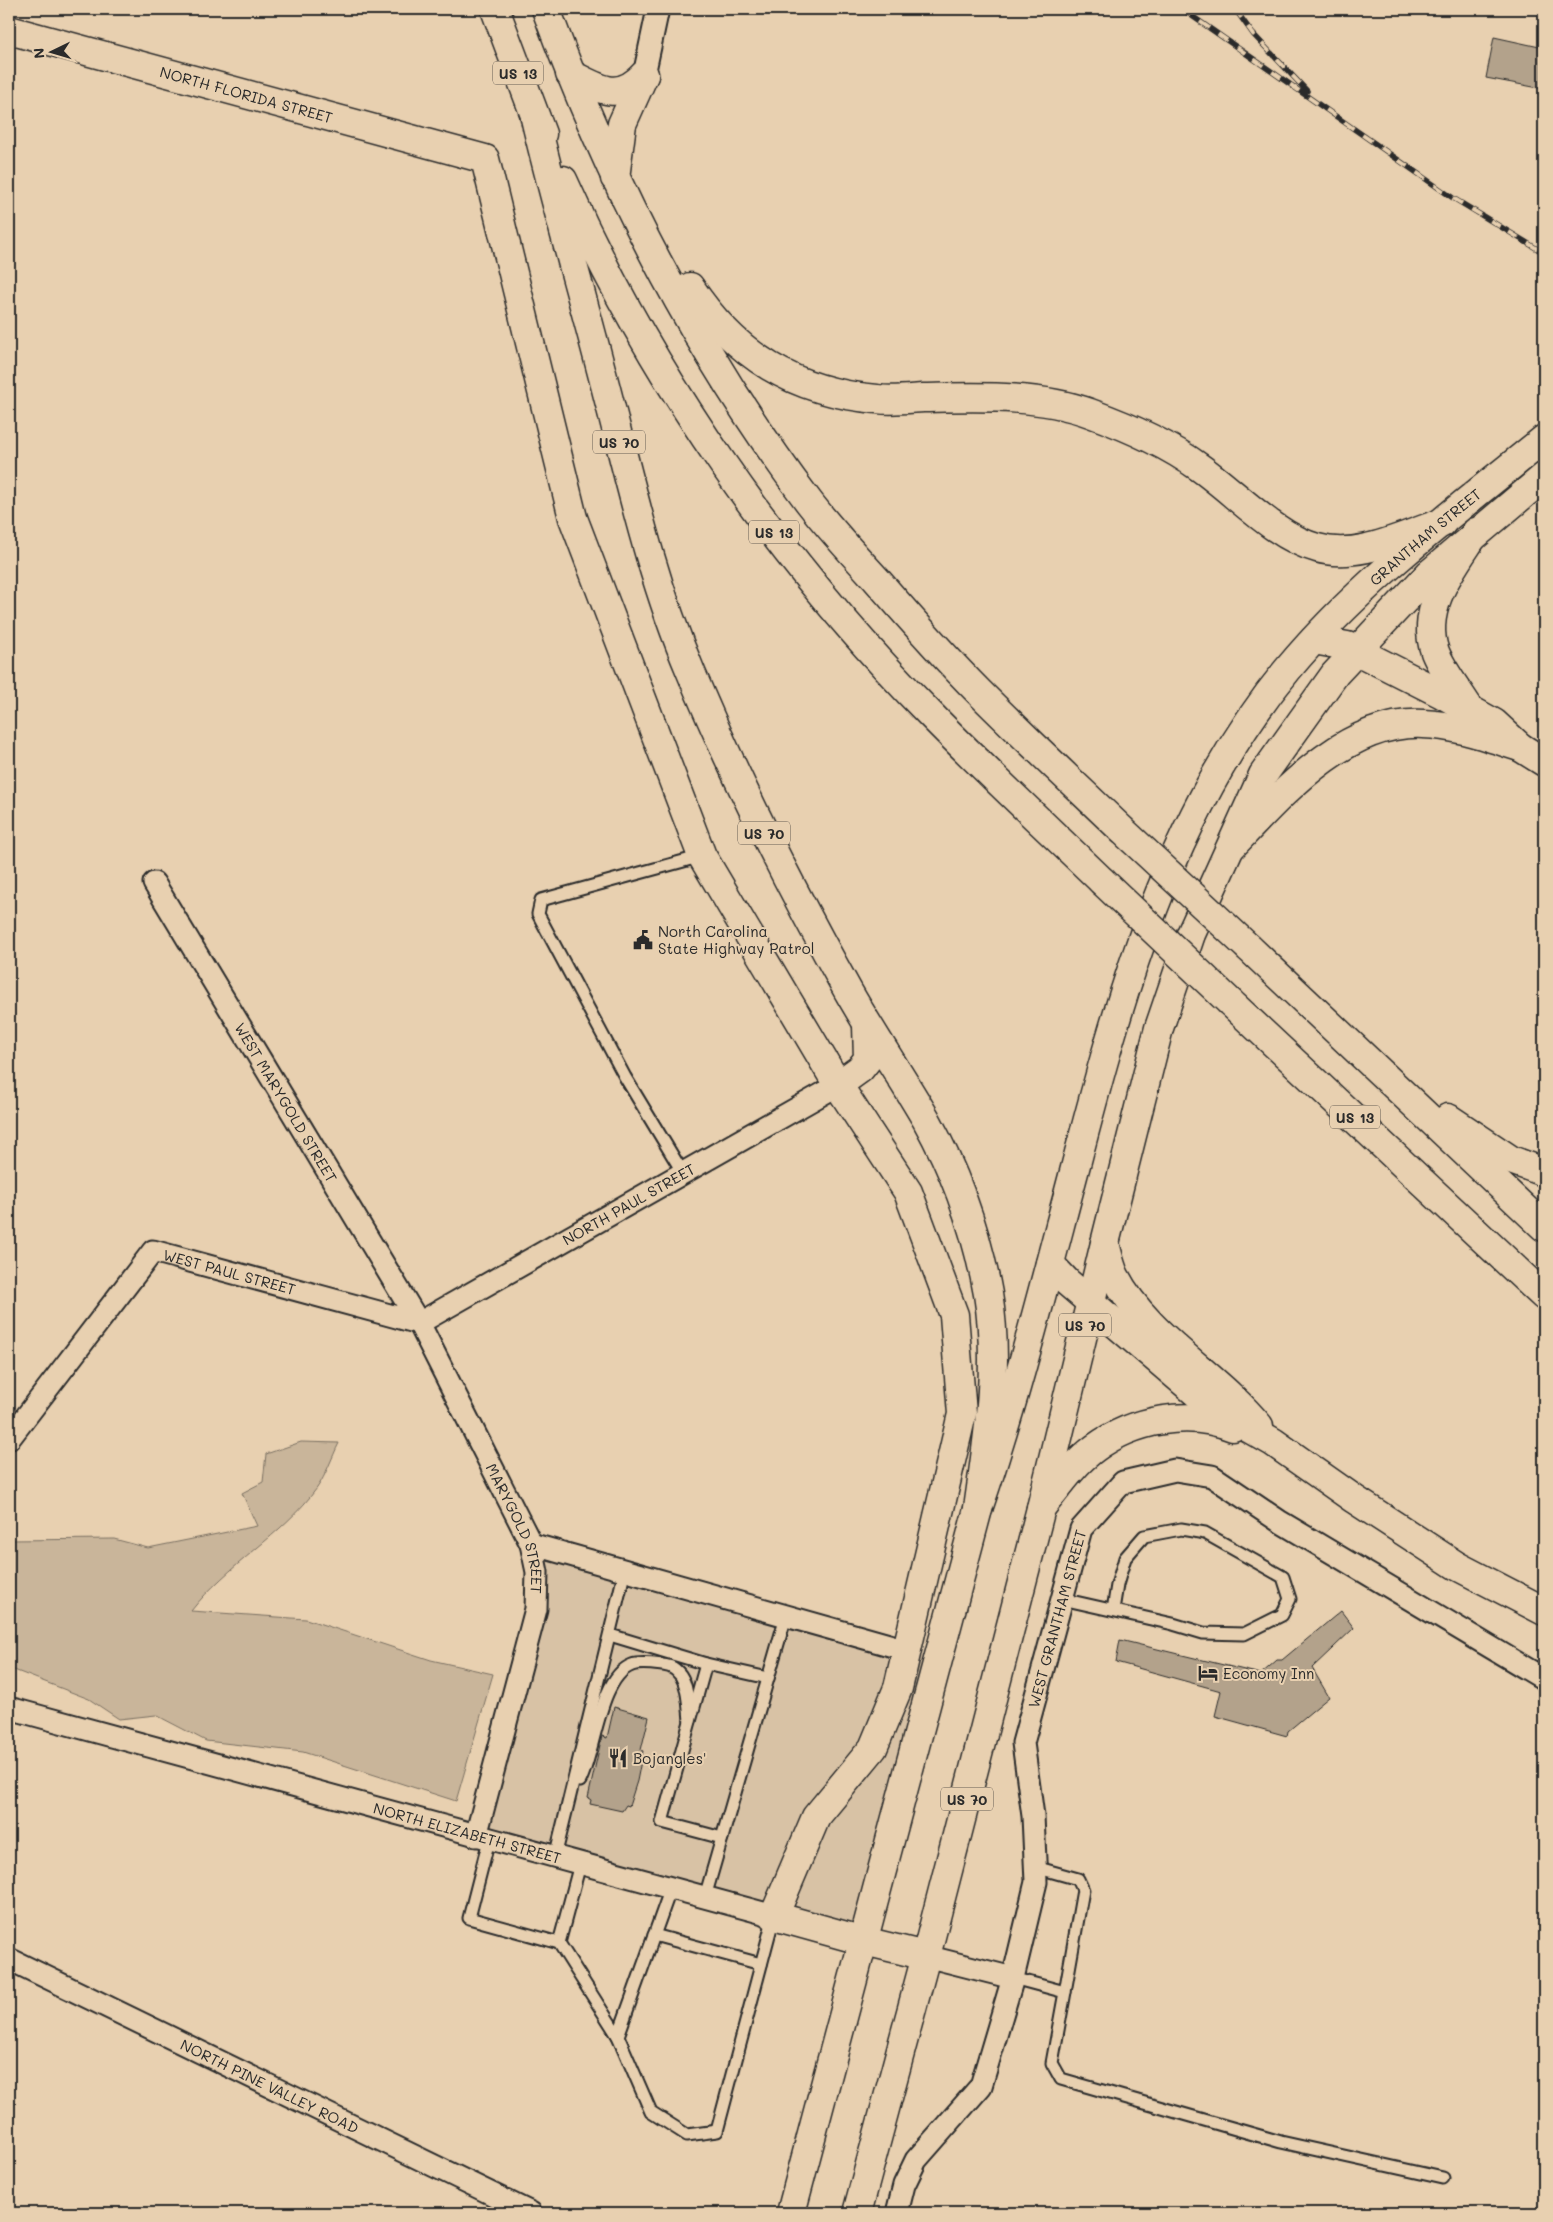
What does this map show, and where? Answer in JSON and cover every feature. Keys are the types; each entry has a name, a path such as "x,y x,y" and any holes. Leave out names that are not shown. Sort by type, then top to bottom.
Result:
{"main road":[{"name":"US 13","path":"495,9 535,118 574,207 626,307 675,391 753,506 807,576 931,715 1102,881 1544,1296"},
{"name":"US 13","path":"546,9 570,74 615,179 647,244 706,347 752,421 810,502 912,620 977,691 1544,1227"},
{"name":"NORTH FLORIDA STREET","path":"9,30 485,160 573,518 702,856"},
{"path":"570,74 614,92 628,88 644,75"},
{"path":"615,179 622,124 644,75"},
{"name":"US 70","path":"535,118 559,216 592,333 654,571 688,666 728,758 803,907 867,1023"},
{"path":"647,244 685,280 709,315 739,345 781,374 805,384 828,392 878,400 980,397 1029,400 1088,412 1173,449 1295,540 1316,548 1332,551 1354,551 1376,546 1442,522"},
{"name":"GRANTHAM STREET","path":"978,1509 1007,1424 1110,1033 1135,956 1161,888 1203,797 1229,753 1287,670 1314,640 1358,595 1442,522 1544,439"},
{"name":"GRANTHAM STREET","path":"1232,846 1263,775 1335,674 1429,574 1476,532 1544,477"},
{"path":"1470,709 1435,651 1432,637 1432,620 1436,600 1446,576 1476,532"},
{"path":"1314,640 1332,642 1356,650 1470,709 1494,723 1520,747 1544,762"},
{"path":"1232,846 1311,767 1341,747 1367,735 1396,726 1421,723 1448,726 1520,747"},
{"name":"US 70","path":"856,2213 926,1956 1041,1508 1159,1028 1194,925 1232,846"},
{"path":"702,856 838,1085 908,1192 954,1314 962,1414 898,1688 873,1748 816,1818 774,1916"},
{"path":"838,1085 860,1069 868,1059 867,1023"},
{"path":"791,2213 978,1509 993,1396 994,1345 988,1295 978,1246 964,1202 926,1120 867,1023"},
{"path":"1397,1089 1456,1123 1511,1160 1544,1172"},
{"path":"1105,1243 1114,1275 1138,1309 1243,1406 1273,1442"},
{"path":"1050,1264 1090,1303 1215,1409 1273,1442 1457,1566 1544,1611"},
{"path":"1041,1508 1073,1468 1094,1449 1116,1434 1138,1426 1167,1419 1197,1419 1226,1424 1273,1442"},
{"name":"NORTH ELIZABETH STREET","path":"774,1916 926,1956"}],"street":[{"path":"644,75 658,9"},
{"name":"WEST MARYGOLD STREET","path":"154,883 419,1323"},
{"name":"NORTH PAUL STREET","path":"419,1323 838,1085"},
{"name":"WEST PAUL STREET","path":"9,1439 153,1251 419,1323"},
{"name":"MARYGOLD STREET","path":"419,1323 531,1544 537,1572 536,1609 483,1838"},
{"name":"WEST GRANTHAM STREET","path":"897,2213 904,2185 916,2160 981,2086 1013,1978 1036,1882 1033,1816 1023,1743 1081,1529 1123,1482 1175,1470 1212,1476 1279,1522 1544,1679"},
{"path":"531,1544 907,1650"},
{"name":"NORTH ELIZABETH STREET","path":"9,1708 774,1916"},
{"path":"926,1956 1013,1978"},
{"name":"NORTH PINE VALLEY ROAD","path":"9,1959 531,2213"}],"lane":[{"path":"683,1173 624,1077 538,914 541,900 702,856"},
{"path":"1062,1599 1203,1633 1244,1634 1282,1615 1290,1600 1283,1577 1205,1533 1181,1529 1144,1536 1125,1558 1116,1585 1114,1610"},
{"path":"555,1857 625,1570"},
{"path":"705,1897 786,1616"},
{"path":"610,1635 706,1664 768,1678"},
{"path":"706,1664 662,1822 722,1838"},
{"path":"572,1787 581,1781 605,1696 620,1673 632,1665 668,1666 679,1672 687,1691 690,1721"},
{"path":"483,1838 469,1918 559,1943 618,2036 651,2112 687,2135 717,2130 774,1916"},
{"path":"559,1943 580,1864"},
{"path":"1035,1867 1078,1879 1083,1890 1052,2062 1061,2079 1281,2142 1443,2178"},
{"path":"618,2036 671,1888"},
{"path":"654,1935 761,1964"},
{"path":"1013,1978 1065,1992"}],"shaded area":[{"path":"301,1442 339,1443 317,1488 288,1521 221,1579 191,1611 306,1619 431,1660 493,1674 456,1801 303,1752 206,1741 156,1715 119,1719 89,1699 9,1668 9,1540 114,1539 148,1548 257,1526 242,1493 263,1482 266,1454"},
{"path":"531,1544 939,1659 864,1941 477,1836 536,1609"}],"building":[{"path":"1494,37 1544,48 1544,89 1486,78"},
{"name":"Economy Inn","path":"1341,1611 1354,1628 1312,1668 1329,1697 1288,1731 1287,1736 1215,1716 1221,1691 1116,1662 1120,1640 1261,1674 1277,1660 1282,1660"},
{"name":"Bojangles'","path":"614,1707 649,1717 641,1750 643,1751 637,1781 629,1806 626,1805 622,1811 590,1804 591,1800 588,1798 602,1736 607,1738"}],"railway":[{"path":"1182,9 1453,198 1544,253"},
{"path":"1235,9 1253,34 1307,91"}],"place":[{"name":"North Carolina State Highway Patrol","path":"643,940"},
{"name":"Economy Inn","path":"1208,1673"},
{"name":"Bojangles'","path":"618,1758"}]}
